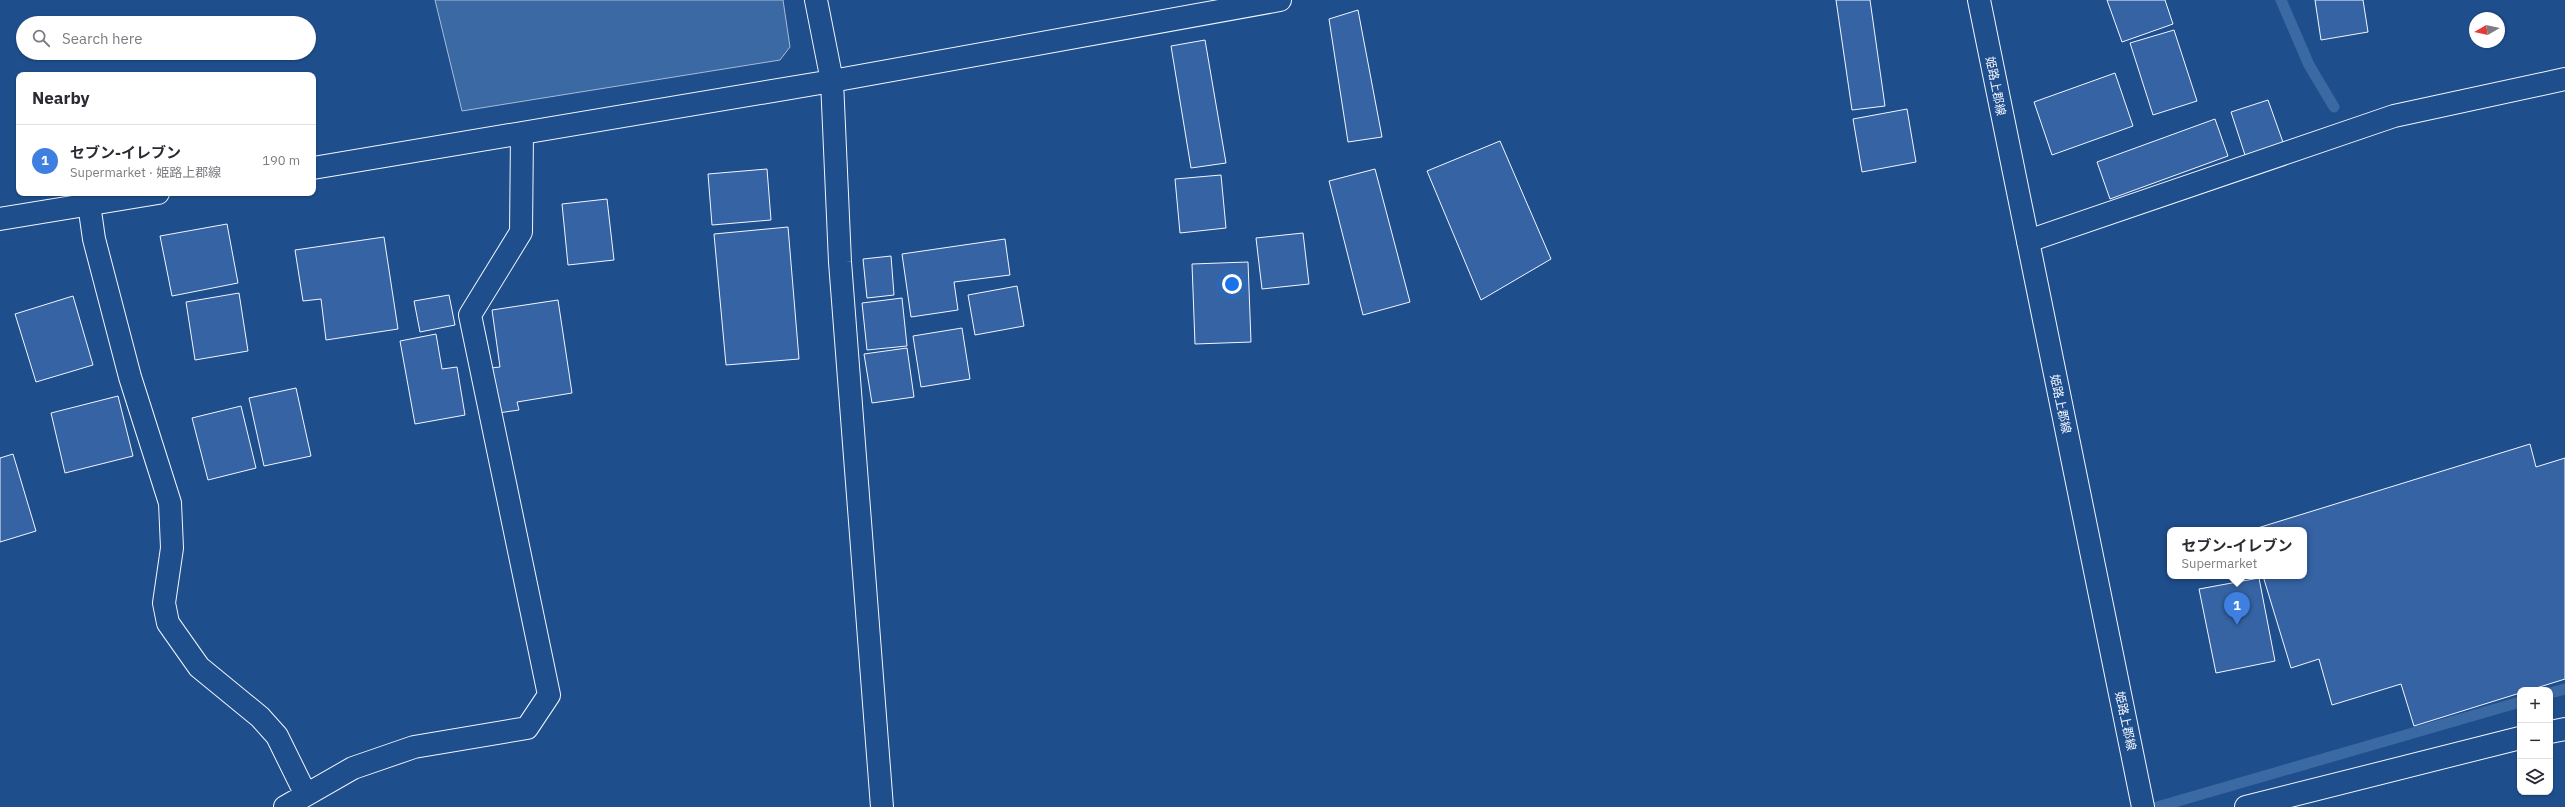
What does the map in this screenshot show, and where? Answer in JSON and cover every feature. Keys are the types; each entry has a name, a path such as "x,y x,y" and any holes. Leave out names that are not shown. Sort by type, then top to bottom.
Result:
{"street":[{"path":"816,0 832,80 840,262 882,807"},
{"path":"316,167 832,80 1251,3 1280,0"},
{"name":"姫路上郡線","path":"1979,0 2144,807"},
{"path":"2028,241 2394,116 2565,79"},
{"path":"285,807 353,768 414,747 527,728 549,695 470,315 521,232 522,133"},
{"path":"0,219 139,196"},
{"path":"89,204 94,239 128,369 170,503 172,548 164,603 168,623 198,667 260,717 277,736 306,795"},
{"path":"2553,731 2565,729"},
{"path":"2246,807 2517,739"}],"water":[{"path":"435,0 783,0 790,47 780,60 462,111"}],"building":[{"path":"1836,0 1870,0 1885,106 1852,110"},
{"path":"2107,0 2165,0 2173,24 2122,42"},
{"path":"2315,0 2363,0 2368,32 2321,40"},
{"path":"1358,10 1382,137 1348,142 1329,19"},
{"path":"2174,30 2197,101 2153,115 2130,43"},
{"path":"1205,40 1226,163 1191,168 1171,46"},
{"path":"2115,73 2133,126 2052,155 2034,102"},
{"path":"2268,100 2284,145 2246,158 2231,112"},
{"path":"1907,109 1916,162 1862,172 1853,119"},
{"path":"2215,119 2228,156 2110,199 2097,162"},
{"path":"1500,141 1551,259 1481,300 1427,171"},
{"path":"767,169 771,220 712,225 708,174"},
{"path":"1375,169 1410,302 1363,315 1329,181"},
{"path":"1221,175 1226,228 1180,233 1175,179"},
{"path":"607,199 614,260 568,265 562,204"},
{"path":"227,224 238,283 172,296 160,236"},
{"path":"788,227 799,359 726,365 714,234"},
{"path":"1303,233 1309,284 1262,289 1256,238"},
{"path":"384,237 398,329 326,340 321,299 303,301 295,250"},
{"path":"1005,239 1010,275 954,282 958,310 911,317 902,254"},
{"path":"891,256 894,295 867,298 863,259"},
{"path":"1248,262 1251,342 1195,344 1192,264"},
{"path":"1017,286 1024,326 975,335 968,295"},
{"path":"239,293 248,351 195,360 186,302"},
{"path":"449,295 455,325 420,332 414,301"},
{"path":"73,296 93,365 36,382 15,314"},
{"path":"902,298 907,346 867,350 862,303"},
{"path":"558,300 572,393 517,402 519,410 498,413 491,368 500,367 492,310"},
{"path":"962,328 970,379 921,387 913,336"},
{"path":"436,334 442,369 457,367 465,415 415,424 400,341"},
{"path":"907,348 914,397 872,403 864,354"},
{"path":"296,388 311,456 264,466 249,398"},
{"path":"118,396 133,456 65,473 51,413"},
{"path":"241,406 256,468 208,480 192,418"},
{"path":"2530,444 2536,467 2565,458 2565,679 2540,687 2517,687 2517,694 2414,726 2401,684 2332,705 2319,659 2291,668 2264,579 2307,579 2307,527 2261,527"},
{"path":"13,454 36,531 0,542 0,458"},
{"path":"2259,579 2275,661 2216,673 2199,589"}],"waterway":[{"path":"2281,0 2309,65 2334,107"},
{"path":"2553,692 2565,689"},
{"path":"2157,807 2517,703"}],"place":[{"name":"セブン-イレブン","path":"2237,625"}]}
